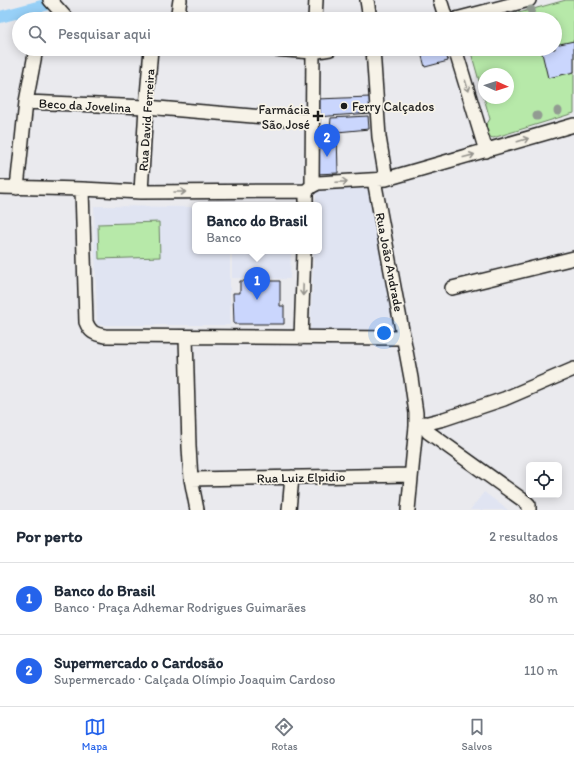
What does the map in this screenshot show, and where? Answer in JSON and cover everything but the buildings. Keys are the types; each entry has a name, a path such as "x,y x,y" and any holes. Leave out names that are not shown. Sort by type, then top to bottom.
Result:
{"street":[{"path":"50,0 60,12"},
{"path":"178,12 180,0"},
{"path":"315,12 316,0"},
{"path":"367,0 369,12"},
{"path":"440,0 444,12"},
{"path":"483,12 529,0"},
{"path":"17,188 26,102 35,56"},
{"name":"Rua David Ferreira","path":"142,192 146,107 150,56"},
{"path":"307,202 309,189 312,121 313,56"},
{"name":"Rua João Andrade","path":"373,56 379,137 380,180 404,338 420,425 411,475 408,510"},
{"path":"458,56 486,152"},
{"name":"Beco da Jovelina","path":"26,102 146,107 312,121"},
{"path":"0,187 142,192 309,189 318,183 380,180 486,152 574,125"},
{"path":"82,189 86,322 88,327 95,334 105,336 404,338"},
{"path":"301,338 304,254"},
{"path":"452,288 574,258"},
{"path":"186,336 188,447 191,479 197,510"},
{"path":"420,425 444,419 498,401 574,369"},
{"path":"420,425 527,503 529,505 529,510"},
{"name":"Rua Luiz Elpidio","path":"191,479 411,475"},
{"path":"289,510 292,477"}],"shaded area":[{"path":"372,188 399,332 310,336 314,254 322,254 322,202 316,202 316,191"},
{"path":"94,206 192,207 192,254 230,254 230,325 97,325"},
{"path":"232,254 291,254 290,279 232,278"},
{"path":"484,492 508,510 470,510"}],"green space":[{"path":"566,0 574,0 574,113 493,138 486,133 485,127 490,119 486,104 514,104 514,68 478,68 478,77 472,56 562,56 562,12 522,12"},
{"path":"159,222 160,257 99,259 98,224"}],"waterway":[{"path":"19,12 45,5"},
{"path":"0,17 12,14"}],"place":[{"name":"Ferry Calçados","path":"344,106"},
{"name":"Farmácia São José","path":"318,116"},
{"name":"Supermercado o Cardosão","path":"327,157"},
{"name":"Banco do Brasil","path":"257,300"}]}
